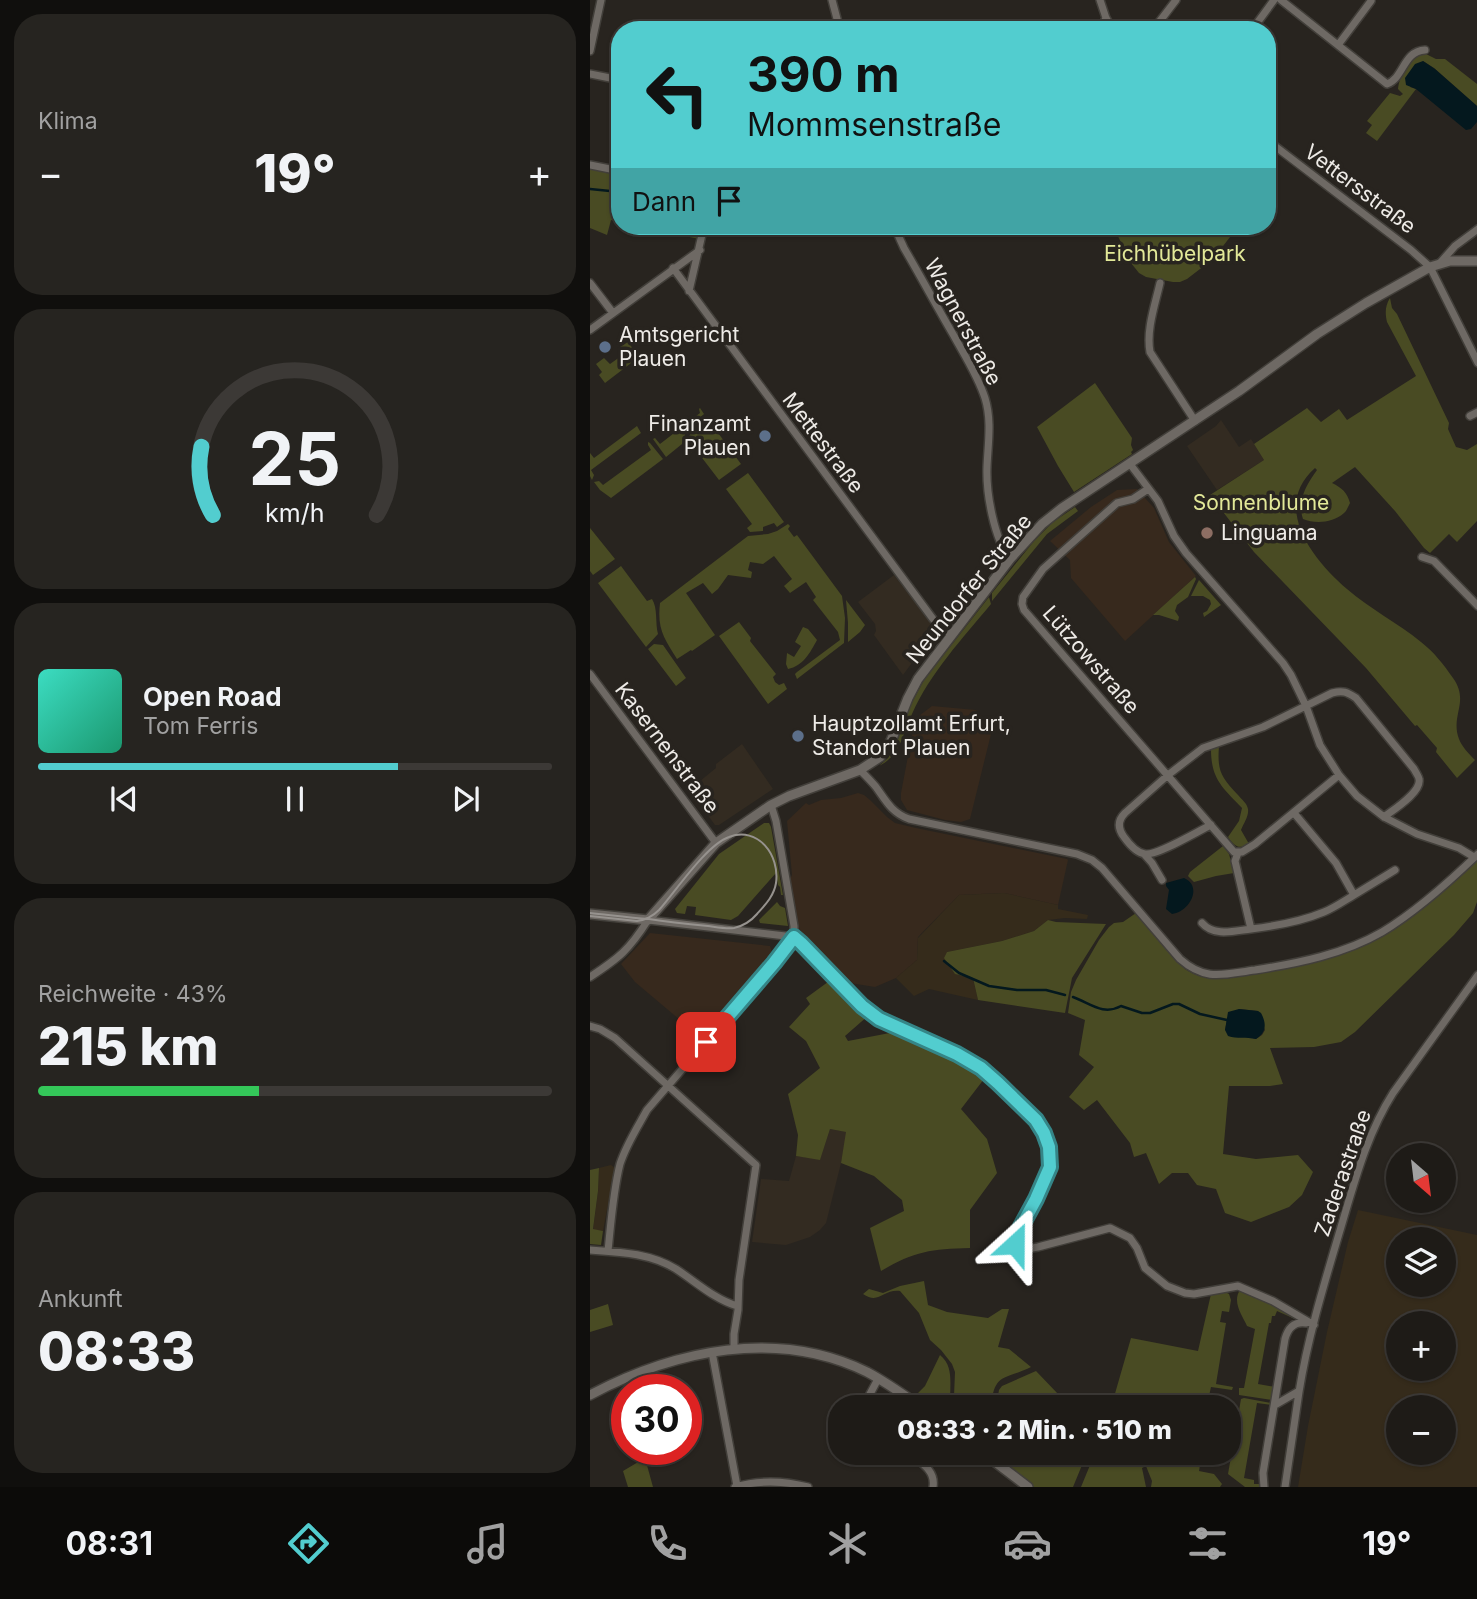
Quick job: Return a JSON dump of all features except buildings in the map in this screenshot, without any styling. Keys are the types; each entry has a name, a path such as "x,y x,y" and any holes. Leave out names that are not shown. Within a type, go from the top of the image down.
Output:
{"street":[{"path":"590,51 601,0"},
{"path":"832,0 838,21"},
{"path":"1100,0 1108,21"},
{"path":"1160,21 1176,0"},
{"path":"1259,21 1274,0"},
{"path":"1281,0 1387,84 1394,81 1415,51 1425,50"},
{"path":"1338,46 1371,1"},
{"path":"590,74 611,78"},
{"name":"Vettersstraße","path":"1276,147 1430,267"},
{"path":"590,165 611,170"},
{"path":"1440,263 1455,246 1477,229"},
{"path":"689,291 702,235"},
{"name":"Wagnerstraße","path":"898,235 975,374 985,398 990,429 987,470 990,502 997,533 1010,559"},
{"path":"590,330 700,250"},
{"name":"Neundorfer Straße","path":"590,977 628,949 648,920 716,843 771,805 860,770 875,761 886,749 918,679 1010,559 1042,524 1062,508 1195,421 1317,334 1430,267 1450,261 1477,261"},
{"path":"1430,267 1477,363"},
{"name":"Mettestraße","path":"673,268 933,619 951,634"},
{"path":"590,283 613,313"},
{"path":"1160,283 1148,342 1150,352 1195,421"},
{"path":"860,770 890,808 909,819 1077,854 1092,860 1104,870 1180,959 1191,969 1206,974 1223,975 1296,964 1359,943 1411,912 1475,855 1417,834 1384,817 1357,796 1339,775 1320,745 1306,706 1283,663 1186,553 1174,536 1158,501 1130,464"},
{"name":"Lützowstraße","path":"1148,489 1133,499 1117,503 1043,569 1023,597 1022,604 1024,610 1236,852"},
{"path":"1422,557 1434,561 1477,606"},
{"name":"Kasernenstraße","path":"590,674 716,843"},
{"path":"1211,825 1158,851 1144,854 1139,853 1120,832 1119,819 1203,748 1263,726 1341,690 1356,698 1419,778 1415,792 1384,817"},
{"path":"1251,929 1235,862 1236,852 1255,844 1339,775"},
{"path":"608,1251 613,1198 621,1163 647,1110 794,937 776,821 771,805"},
{"path":"1294,813 1336,863 1354,895"},
{"path":"1144,854 1162,880"},
{"path":"1202,923 1208,930 1229,932 1280,925 1307,918 1326,911 1395,870"},
{"path":"590,914 794,937 862,1006 879,1019 957,1054 981,1068 1036,1120 1049,1147 1050,1167 1016,1236 1017,1248 1021,1250 1038,1247 1110,1228 1130,1238 1145,1268 1167,1286 1194,1294 1238,1286 1273,1301 1314,1325"},
{"name":"Zaderastraße","path":"1285,1487 1299,1391 1314,1325 1367,1145 1393,1093 1477,975"},
{"path":"590,1026 615,1038 756,1165 739,1280 734,1349"},
{"path":"590,1250 644,1256 662,1262 721,1300 737,1306"},
{"path":"1264,1487 1263,1474 1287,1331 1301,1322 1314,1325"},
{"path":"590,1395 642,1371 696,1355 770,1347 793,1349 833,1359 867,1372 903,1395"},
{"path":"712,1352 736,1487 770,1482 794,1483 808,1487"},
{"path":"869,1395 878,1378"},
{"path":"1275,1406 1299,1391"},
{"path":"923,1465 934,1477 933,1487"},
{"path":"999,1465 1028,1487"}],"shaded area":[{"path":"1221,420 1239,447 1251,439 1264,460 1217,490 1187,446"},
{"path":"1137,489 1154,508 1169,542 1196,576 1125,641 1071,578 1070,560 1050,541 1091,507 1117,490"},
{"path":"894,575 929,620 934,633 903,675 874,635 875,624 858,602"},
{"path":"932,706 976,710 992,730 970,819 961,822 907,810 901,800 915,719"},
{"path":"742,744 773,789 719,825 715,825 689,790"},
{"path":"858,793 864,795 895,823 1067,859 1058,905 1004,893 959,895 918,937 917,960 896,978 875,987 850,983 806,940 798,926 790,879 792,875 787,821 806,803 809,805"},
{"path":"1004,893 1058,905 1058,909 1088,915 1087,919 1048,920 1034,931 1002,941 947,952 973,978 978,1000 929,989 914,996 896,978 917,960 918,938 959,895"},
{"path":"650,933 770,946 772,953 699,1036 635,982 621,964"},
{"path":"830,1129 847,1132 826,1223 810,1237 786,1245 752,1242 761,1179 789,1181 796,1156 820,1159"},
{"path":"611,1165 615,1168 603,1231 593,1230 599,1168"},
{"path":"1358,1210 1439,1227 1386,1227 1386,1297 1456,1297 1456,1231 1477,1235 1477,1487 1298,1487 1327,1332"}],"green space":[{"path":"1424,53 1436,59 1445,59 1477,84 1477,106 1423,61 1410,87 1416,89 1377,141 1366,133 1372,125 1367,121 1390,93 1400,96 1403,94 1398,89 1403,72 1414,58"},
{"path":"590,167 611,172 611,220 607,235 590,228"},
{"path":"680,235 700,235 699,239"},
{"name":"Eichhübelpark","path":"1117,235 1232,235 1213,259 1180,282 1146,277 1131,263"},
{"name":"Sonnenblume","path":"1390,298 1392,308 1449,423 1448,429 1456,447 1467,450 1477,444 1477,521 1457,542 1449,534 1430,553 1355,467 1332,483 1344,491 1349,499 1350,503 1345,512 1324,522 1303,519 1302,500 1306,487 1317,470 1315,468 1302,483 1297,499 1297,516 1310,548 1334,577 1426,646 1453,678 1460,694 1457,723 1459,739 1475,760 1457,778 1436,752 1437,748 1417,725 1415,726 1366,668 1254,552 1210,495 1264,460 1254,444 1307,408 1321,422 1339,409 1347,420 1416,376 1387,322 1386,310"},
{"path":"628,342 639,357 605,383 596,364 604,358 610,364 624,354 620,347"},
{"path":"1095,383 1132,438 1133,450 1132,454 1074,492 1037,427"},
{"path":"700,408 704,414 686,432 682,444 666,457 653,439 660,444 700,413"},
{"path":"707,418 741,464 719,480 696,450 690,453 688,447 691,432"},
{"path":"637,426 641,433 591,470 594,475 592,480 590,476 590,453 594,458"},
{"path":"648,442 663,459 611,498 600,490 594,482 599,481 603,485 651,450"},
{"path":"748,473 784,522 777,527 774,523 763,527 763,531 750,532 747,528 752,524 726,489"},
{"path":"1075,507 1078,511 1047,534 992,601 992,593 1034,541 1053,522"},
{"path":"788,524 794,537 797,535 842,596 844,643 797,679 797,672 840,640 838,632 813,600 816,597 806,582 790,593 784,586 792,579 774,556 763,564 750,562 748,570 752,572 751,578 728,575 712,594 703,583 686,593 715,635 677,659 662,633 660,603 748,536 768,534"},
{"path":"590,528 615,559 593,575 590,571"},
{"path":"621,566 647,601 652,599 654,603 658,634 646,647 598,583"},
{"path":"1195,577 1188,597 1177,605 1175,611 1179,617 1178,621 1153,615"},
{"path":"1199,580 1221,605 1204,617 1203,613 1211,604 1210,600 1203,596 1191,596"},
{"path":"989,597 991,604 928,684 896,750 879,766 896,745 908,710 924,680"},
{"path":"846,600 865,625 848,642 848,623"},
{"path":"739,622 776,674 773,677 775,682 779,685 784,683 787,689 768,704 719,636"},
{"path":"803,627 817,640 802,662 788,669 787,653 794,657 801,646 795,642"},
{"path":"654,644 663,645 686,678 676,686 648,649"},
{"path":"1219,746 1221,773 1248,809 1241,830 1249,844 1242,847 1235,845 1228,837 1239,821 1242,808 1223,788 1213,768 1211,749"},
{"path":"764,823 769,823 771,827 783,895 776,873 738,916 731,920 695,915 696,907 687,906 685,914 677,913 675,909 719,854"},
{"path":"1223,846 1229,854 1234,873 1194,882 1188,876 1190,872"},
{"path":"1477,861 1477,902 1473,913 1355,1032 1341,1042 1314,1047 1270,1048 1283,1084 1229,1086 1223,1154 1256,1159 1298,1155 1313,1172 1302,1195 1289,1207 1251,1222 1225,1213 1216,1189 1197,1185 1188,1173 1172,1173 1159,1184 1146,1153 1134,1157 1130,1143 1097,1100 1084,1110 1069,1097 1094,1067 1079,1055 1085,1020 1068,1013 1071,992 1099,940 1114,923 1123,922 1136,913 1185,969 1202,977 1238,977 1318,960 1376,938 1421,910","holes":["1239,1009 1258,1011 1265,1030 1256,1039 1225,1030 1227,1020"]},
{"path":"777,902 785,908 788,926 760,923 759,920"},
{"path":"1048,920 1106,924 1072,978 1065,1013 978,1000 973,978 955,974 944,958 947,952 1002,941 1034,931"},
{"path":"832,979 869,1015 845,1036 848,1041 895,1032 941,1050 984,1079 961,1109 987,1139 997,1173 970,1210 970,1248 924,1252 881,1271 870,1228 904,1211 902,1200 874,1176 841,1163 846,1132 830,1129 820,1160 796,1156 798,1135 788,1094 820,1068 806,1041 789,1027 810,1004 806,998"},
{"path":"599,1168 593,1229 603,1231 601,1245 590,1244 590,1170"},
{"path":"924,1281 928,1305 947,1312 988,1318 1002,1309 1009,1309 998,1347 1009,1349 1031,1367 1002,1379 993,1395 954,1395 955,1372 952,1364 930,1340 919,1313 900,1291 873,1298 863,1294 869,1289 883,1293"},
{"path":"1221,1290 1229,1294 1231,1300 1229,1312 1222,1311 1220,1322 1226,1323 1216,1384 1233,1387 1232,1390 1211,1387 1209,1395 1115,1395 1131,1338 1198,1351 1211,1294"},
{"path":"1240,1290 1264,1298 1295,1317 1277,1311 1269,1323 1258,1384 1275,1387 1272,1400 1239,1395 1239,1388 1244,1388 1255,1329 1247,1326 1239,1308"},
{"path":"608,1304 613,1325 590,1332 590,1310"},
{"path":"940,1355 950,1372 951,1395 916,1395 925,1386"},
{"path":"1036,1371 1059,1395 998,1395 1002,1386"},
{"path":"1241,1399 1272,1405 1257,1403 1244,1478 1254,1480 1254,1484 1262,1487 1245,1487 1228,1474 1230,1465 1241,1465"},
{"path":"633,1465 647,1465 653,1487 628,1487 623,1471"},
{"path":"1004,1465 1082,1465 1073,1487 1033,1487"},
{"path":"1090,1465 1200,1465 1199,1471 1214,1474 1222,1484 1220,1487 1151,1487 1152,1481 1146,1466 1142,1468 1146,1487 1081,1487"}],"water":[{"path":"1423,61 1477,106 1477,122 1471,129 1466,130 1416,89 1406,85 1405,78 1415,64"},
{"path":"1184,878 1193,887 1192,898 1184,909 1172,914 1166,909 1169,890 1166,883"},
{"path":"1239,1009 1261,1013 1264,1028 1256,1039 1228,1036 1225,1030 1228,1012"}],"waterway":[{"path":"590,189 611,191"},
{"path":"944,961 959,973 989,986 1046,990 1065,995"},
{"path":"1073,997 1102,1009 1121,1006 1142,1013 1179,1004 1200,1014 1227,1020"}],"tram line":[{"path":"590,913 642,919 649,919 721,928 737,927 752,919 771,896 776,883 774,862 771,853 758,839 740,835 729,837 701,859 659,910 649,918 646,919 637,921 590,916"}],"place":[{"name":"Amtsgericht Plauen","path":"605,347"},
{"name":"Finanzamt Plauen","path":"765,436"},
{"name":"Linguama","path":"1207,533"},
{"name":"Hauptzollamt Erfurt, Standort Plauen","path":"798,736"}],"route":[{"path":"706,1042 794,937 862,1006 879,1019 957,1054 981,1068 1036,1120 1049,1147 1050,1167 1016,1236 1015,1244"}]}
